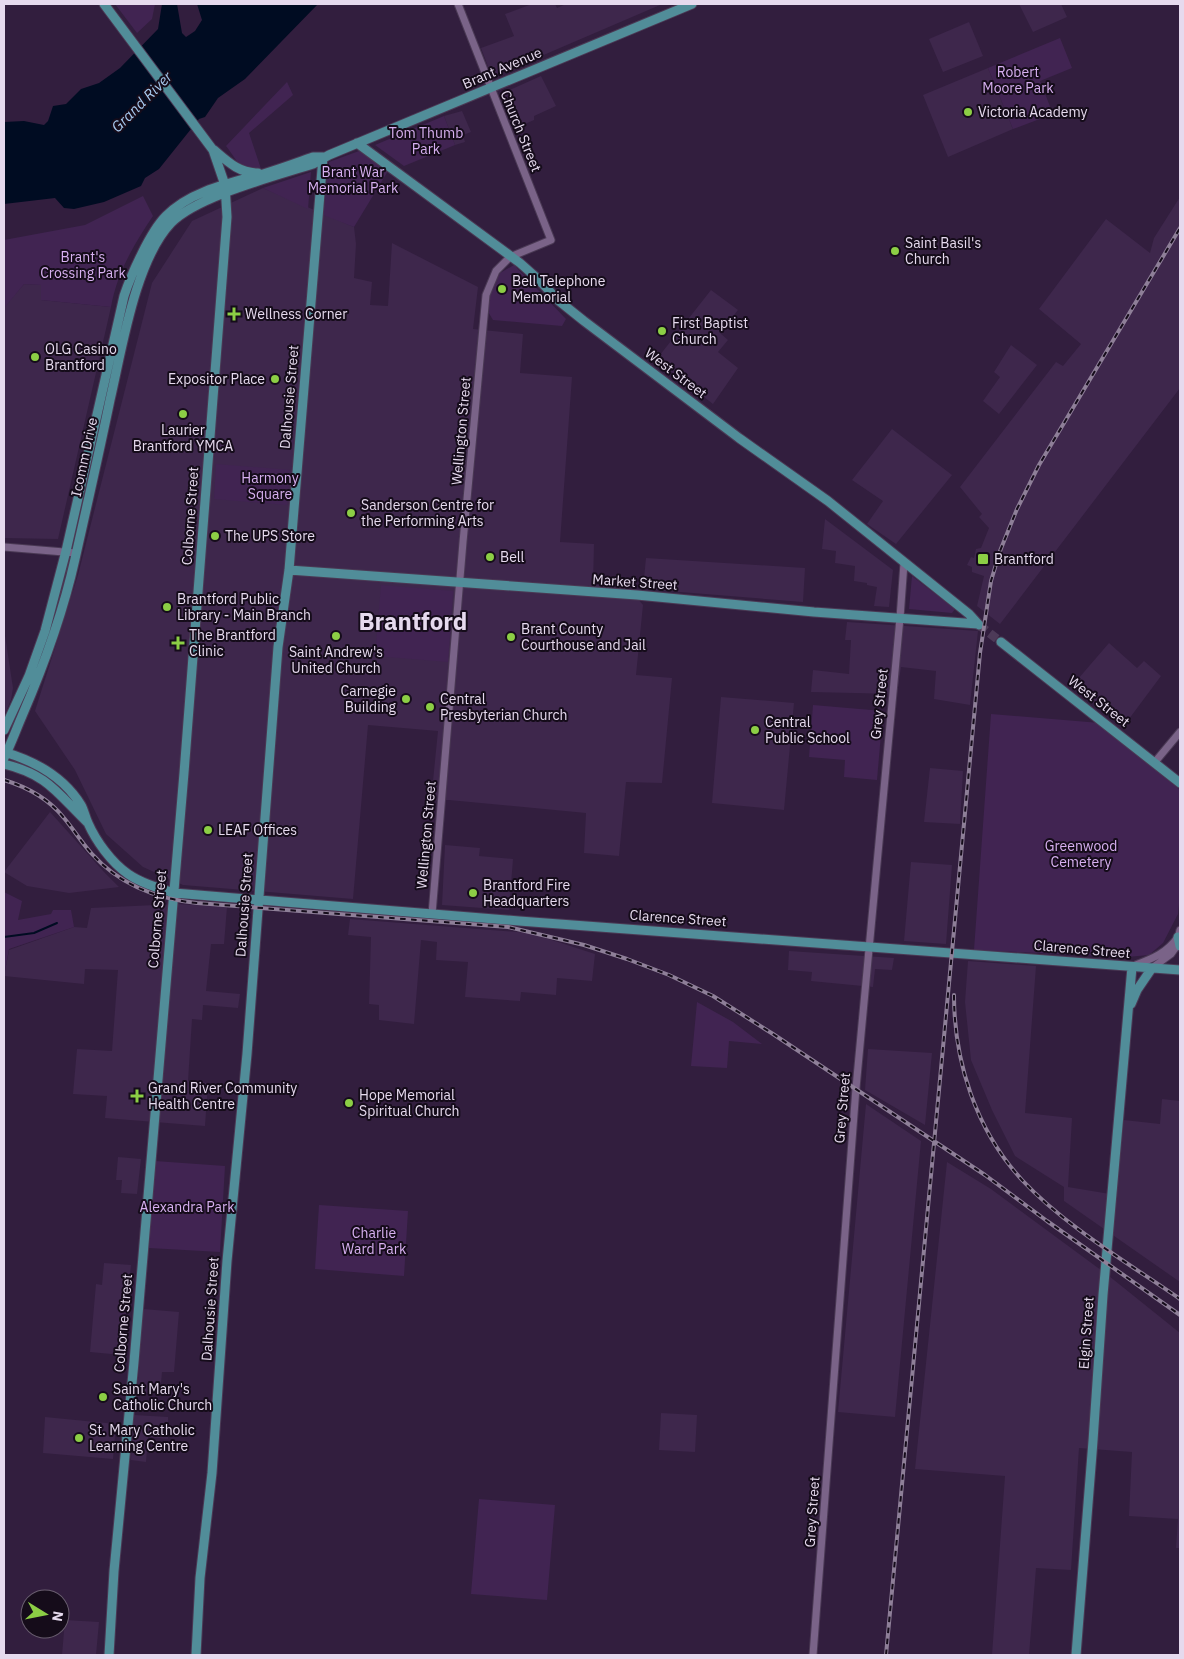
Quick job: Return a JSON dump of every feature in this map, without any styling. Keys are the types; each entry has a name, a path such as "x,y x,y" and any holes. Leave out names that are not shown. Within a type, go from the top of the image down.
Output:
{"main road":[{"name":"Brant Avenue","path":"226,189 313,164 323,157 692,4"},
{"path":"106,6 214,150 232,165 243,171 266,173"},
{"name":"West Street","path":"357,143 510,257 538,279 559,301 588,324 739,438 828,501 979,624"},
{"name":"Colborne Street","path":"108,1655 174,893 225,243 226,189 214,150"},
{"name":"Brant Avenue","path":"226,189 313,157 323,157"},
{"name":"Dalhousie Street","path":"196,1655 200,1578 212,1473 227,1262 247,1054 278,647 289,570 323,157"},
{"name":"Icomm Drive","path":"4,730 29,676 46,631 122,305 130,278 165,216 178,205 196,195 226,189"},
{"name":"Icomm Drive","path":"5,755 48,653 76,553 120,356 140,277 158,241 171,223 184,212 226,189"},
{"name":"Market Street","path":"289,570 637,595 814,612 979,624"},
{"name":"West Street","path":"1001,642 1180,783"},
{"path":"5,755 39,765 56,778 73,794 82,806 88,824"},
{"path":"4,764 27,771 44,780 60,793 88,824"},
{"name":"Clarence Street","path":"88,824 108,854 127,874 145,883 174,893 1180,970"},
{"name":"Elgin Street","path":"1076,1655 1093,1441 1102,1295 1132,967"},
{"name":"Elgin Street","path":"1127,1014 1137,990 1152,968"}],"street":[{"name":"Church Street","path":"458,4 552,240 510,257"},
{"name":"Wellington Street","path":"432,914 486,295 496,271 510,257"},
{"path":"4,547 76,553"},
{"name":"Grey Street","path":"814,1655 854,1116 904,563"},
{"path":"1155,762 1180,732"},
{"path":"1132,967 1159,956 1179,938"},
{"path":"1152,968 1171,954 1179,938"}],"shaded area":[{"path":"532,4 555,4 557,8 566,4 660,5 492,77 481,48 514,36 505,14"},
{"path":"1019,4 1061,4 1067,17 1033,32"},
{"path":"969,22 983,56 943,72 929,39"},
{"name":"Victoria Academy","path":"988,68 1013,129 948,157 923,95"},
{"path":"541,76 556,106 534,116 534,120 516,128 501,94"},
{"path":"462,111 471,132 463,135 465,142 455,145 444,116"},
{"path":"263,188 354,227 356,244 354,278 372,282 370,305 388,306 392,243 478,287 473,329 523,334 520,373 572,377 560,542 594,544 593,585 627,586 643,605 636,675 672,678 662,783 626,782 619,856 584,853 586,813 449,800 431,801 438,731 368,725 353,899 183,885 143,867 106,834 75,770 35,711 78,575 152,283 192,221"},
{"path":"1180,197 1180,388 1000,624 977,606 984,576 972,572 972,567 967,565 971,557 974,558 976,549 981,548 989,528 979,517 982,514 960,487 1056,362 1063,366 1081,344 1039,309 1106,219 1150,253 1154,238"},
{"path":"4,282 5,306 24,284 42,285 41,300 111,307 58,539 4,538"},
{"path":"711,290 738,310 720,333 728,340 718,352 738,368 713,404 656,360"},
{"path":"1011,345 1037,365 999,414 983,401 1000,377 994,372"},
{"path":"892,429 952,475 896,544 867,524 883,501 852,480"},
{"path":"825,519 893,570 889,607 874,606 877,587 854,581 855,566 835,563 836,551 822,549"},
{"path":"646,558 805,568 803,602 643,589"},
{"path":"847,622 978,631 970,705 934,699 936,671 901,667 897,694 811,692 813,670 849,674 851,640 845,640"},
{"path":"4,629 13,688 11,700 4,716"},
{"path":"1109,643 1137,668 1144,661 1161,676 1123,727 1072,686"},
{"name":"Central Public School","path":"721,697 794,703 784,810 712,803"},
{"path":"930,768 963,771 960,824 924,822"},
{"path":"50,812 119,887 69,893 27,886 4,872"},
{"path":"445,845 480,848 479,856 513,859 509,910 442,905"},
{"path":"911,862 952,865 946,944 904,941"},
{"path":"177,904 227,907 224,944 211,944 206,991 240,994 238,1008 203,1005 202,1020 192,1019 188,1081 208,1083 205,1126 105,1118 107,1096 73,1094 77,1049 112,1051 118,970 85,969 84,984 4,976 9,950 74,927 87,928 91,908"},
{"path":"350,919 530,933 595,954 592,981 557,978 556,995 521,992 520,1001 465,997 468,962 436,960 437,942 421,940 414,1024 379,1020 379,1005 369,1004 371,937 348,935"},
{"path":"789,951 894,958 892,970 875,969 873,987 811,981 812,972 788,970"},
{"path":"968,961 1036,966 1025,1113 1072,1118 1068,1187 1116,1195 1124,1120 1160,1124 1162,1099 1180,1101 1180,1282 1064,1201 1064,1187 1015,1156 992,1110 971,1060 965,1002"},
{"path":"868,1049 932,1053 925,1125 865,1090"},
{"path":"866,1104 921,1141 895,1417 838,1412"},
{"path":"118,1157 141,1159 137,1194 121,1193 122,1180 116,1180"},
{"path":"947,1162 991,1189 1109,1276 1180,1333 1180,1548 1176,1548 1178,1519 1129,1516 1132,1452 1079,1448 1071,1570 1036,1568 1029,1655 992,1655 1005,1476 915,1469"},
{"path":"104,1263 131,1265 122,1355 90,1352 96,1284 102,1285"},
{"path":"143,1309 179,1312 174,1372 162,1372 160,1394 137,1393"},
{"path":"661,1413 697,1415 695,1452 659,1450"},
{"path":"134,1415 168,1417 168,1439 148,1437 146,1462 131,1460"},
{"name":"St. Mary Catholic Learning Centre","path":"45,1417 116,1424 113,1459 43,1453"},
{"path":"70,1620 99,1622 96,1655 62,1655 63,1639 70,1639"}],"green space":[{"path":"115,4 155,4 152,19 137,33"},
{"name":"Robert Moore Park","path":"1060,38 1072,68 1040,81 1053,114 1013,129 988,68"},
{"path":"287,82 293,95 249,133 261,169 249,170 244,168 226,146"},
{"name":"Tom Thumb Park","path":"444,116 455,145 404,166 375,145"},
{"name":"Brant War Memorial Park","path":"359,151 388,171 354,227 323,215 329,162"},
{"path":"311,172 308,209 263,188"},
{"name":"Brant's Crossing Park","path":"143,196 153,216 127,259 117,282 111,307 41,300 41,285 24,284 5,307 4,240 85,225"},
{"path":"514,265 566,319 562,326 493,320 487,310 489,295 500,273"},
{"name":"Harmony Square","path":"216,464 290,470 287,505 214,499"},
{"path":"912,576 955,609 952,613 909,609"},
{"path":"381,585 453,591 448,662 375,656"},
{"path":"813,705 883,711 877,780 844,777 845,760 809,757"},
{"name":"Greenwood Cemetery","path":"991,714 1100,723 1180,790 1180,895 1178,914 1163,943 1149,955 1127,957 974,950"},
{"path":"4,892 22,901 18,920 51,914 53,910 71,910 74,927 9,949 4,976"},
{"path":"697,1002 733,1022 762,1044 729,1041 727,1068 691,1066"},
{"name":"Alexandra Park","path":"155,1161 225,1166 220,1252 149,1248"},
{"name":"Charlie Ward Park","path":"319,1205 408,1211 404,1276 315,1269"},
{"path":"479,1499 555,1505 547,1600 471,1594"}],"water":[{"name":"Grand River","path":"162,4 177,4 182,33 186,37 195,31 202,20 197,4 318,4 245,79 218,98 205,117 199,119 159,169 145,178 141,186 104,202 74,209 64,208 55,198 4,204 4,122 24,121 44,125 48,121 53,106 66,104 81,89 99,83 120,68 158,29"}],"waterway":[{"path":"4,937 34,933 57,923"}],"tunnel":[{"path":"979,625 1001,642"}],"railway":[{"path":"886,1655 980,653 991,581 1000,551 1017,509 1039,465 1180,228"},
{"path":"4,780 29,790 52,805 88,850 103,865 127,882 154,894 197,903 508,927 584,945 669,975 713,996 985,1175 1180,1315"},
{"path":"954,995 955,1020 963,1070 980,1117 1006,1160 1022,1180 1058,1213 1180,1299"}],"place":[{"name":"Victoria Academy","path":"968,112"},
{"name":"Saint Basil's Church","path":"895,251"},
{"name":"Bell Telephone Memorial","path":"502,289"},
{"name":"Wellness Corner","path":"234,314"},
{"name":"First Baptist Church","path":"662,331"},
{"name":"OLG Casino Brantford","path":"35,357"},
{"name":"Expositor Place","path":"275,379"},
{"name":"Laurier Brantford YMCA","path":"183,414"},
{"name":"Sanderson Centre for the Performing Arts","path":"351,513"},
{"name":"The UPS Store","path":"215,536"},
{"name":"Bell","path":"490,557"},
{"name":"Brantford","path":"983,559"},
{"name":"Brantford Public Library - Main Branch","path":"167,607"},
{"name":"Saint Andrew's United Church","path":"336,636"},
{"name":"Brant County Courthouse and Jail","path":"511,637"},
{"name":"The Brantford Clinic","path":"178,643"},
{"name":"Carnegie Building","path":"406,699"},
{"name":"Central Presbyterian Church","path":"430,707"},
{"name":"Central Public School","path":"755,730"},
{"name":"LEAF Offices","path":"208,830"},
{"name":"Brantford Fire Headquarters","path":"473,893"},
{"name":"Grand River Community Health Centre","path":"137,1096"},
{"name":"Hope Memorial Spiritual Church","path":"349,1103"},
{"name":"Saint Mary's Catholic Church","path":"103,1397"},
{"name":"St. Mary Catholic Learning Centre","path":"79,1438"}],"district":[{"name":"Brantford","path":"413,622"}]}
